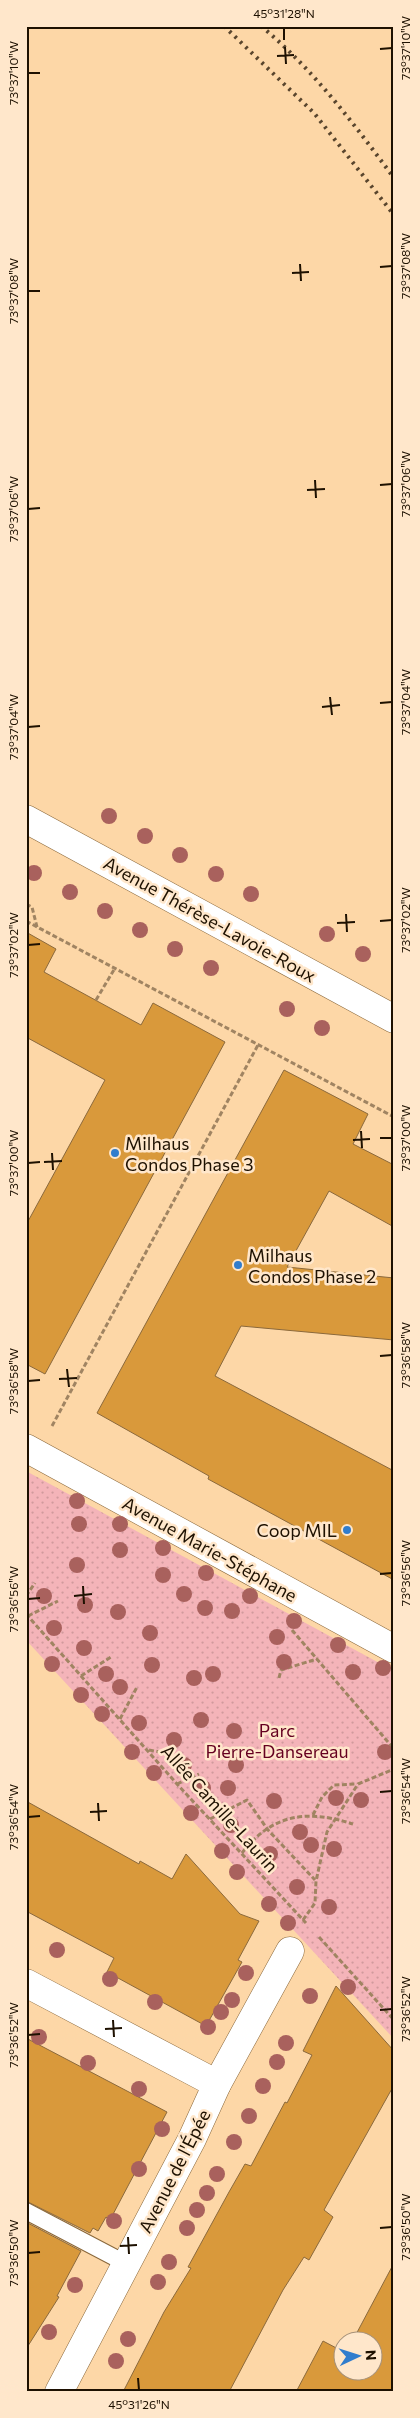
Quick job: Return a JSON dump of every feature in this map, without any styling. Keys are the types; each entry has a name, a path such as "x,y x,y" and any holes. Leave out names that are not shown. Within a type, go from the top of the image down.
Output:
{"street":[{"name":"Avenue Thérèse-Lavoie-Roux","path":"26,819 394,1019"},
{"name":"Avenue Marie-Stéphane","path":"26,1448 394,1649"},
{"name":"Avenue de l'Épée","path":"59,2392 192,2139 217,2084 290,1951"},
{"path":"26,1983 217,2084"}],"lane":[{"path":"26,2211 127,2264"}],"path":[{"path":"26,904 32,907 37,926"},
{"path":"26,921 394,1118"},
{"path":"96,1000 115,968"},
{"path":"52,1426 258,1045"},
{"path":"26,1596 35,1582"},
{"path":"27,1615 58,1601"},
{"name":"Allée Camille-Laurin","path":"27,1615 177,1784 309,1926"},
{"path":"290,1628 394,1749"},
{"path":"81,1676 111,1657"},
{"path":"279,1678 281,1670 317,1659"},
{"path":"120,1719 136,1687"},
{"path":"148,1750 171,1754"},
{"path":"304,1920 315,1903 316,1881 327,1832 352,1790 358,1784 394,1768"},
{"path":"177,1784 199,1774"},
{"path":"313,1815 322,1797 334,1785 358,1784"},
{"path":"210,1819 246,1800 268,1830 316,1881"},
{"path":"242,1853 254,1838 282,1820 300,1815 336,1818 352,1824"},
{"path":"314,1932 394,2020"}],"green space":[{"name":"Parc Pierre-Dansereau","path":"26,1471 394,1671 394,2039 26,1640"}],"building":[{"name":"Milhaus Condos Phase 3","path":"26,932 56,949 44,972 141,1025 153,1003 225,1042 45,1374 26,1364 26,1225 105,1080 26,1037"},
{"name":"Milhaus Condos Phase 2","path":"284,1070 368,1114 353,1144 394,1165 394,1227 329,1191 287,1267 394,1278 394,1340 241,1326 215,1376 394,1471 394,1580 208,1479 209,1476 97,1413"},
{"path":"26,1801 139,1864 140,1861 172,1879 186,1854 240,1914 259,1921 238,1960 242,1962 206,2026 107,1972 114,1958 26,1911"},
{"path":"336,1986 394,2051 394,2085 324,2210 333,2217 309,2260 304,2257 283,2290 229,2392 123,2392 164,2312 191,2268 188,2267 229,2192 245,2164 251,2166 285,2102 287,2103 312,2055 303,2051"},
{"path":"26,2038 167,2112 110,2220 106,2217 98,2231 93,2228 90,2233 26,2201"},
{"path":"26,2222 81,2251 57,2296 59,2297 26,2349"},
{"path":"394,2263 394,2392 296,2392 323,2341 332,2346 332,2380 382,2380 382,2330 358,2330"}],"railway":[{"path":"224,26 314,113 394,215"},
{"path":"261,26 298,60 332,98 394,178"}],"place":[{"name":"Milhaus Condos Phase 3","path":"115,1153"},
{"name":"Milhaus Condos Phase 2","path":"238,1265"},
{"name":"Coop MIL","path":"347,1530"}]}
